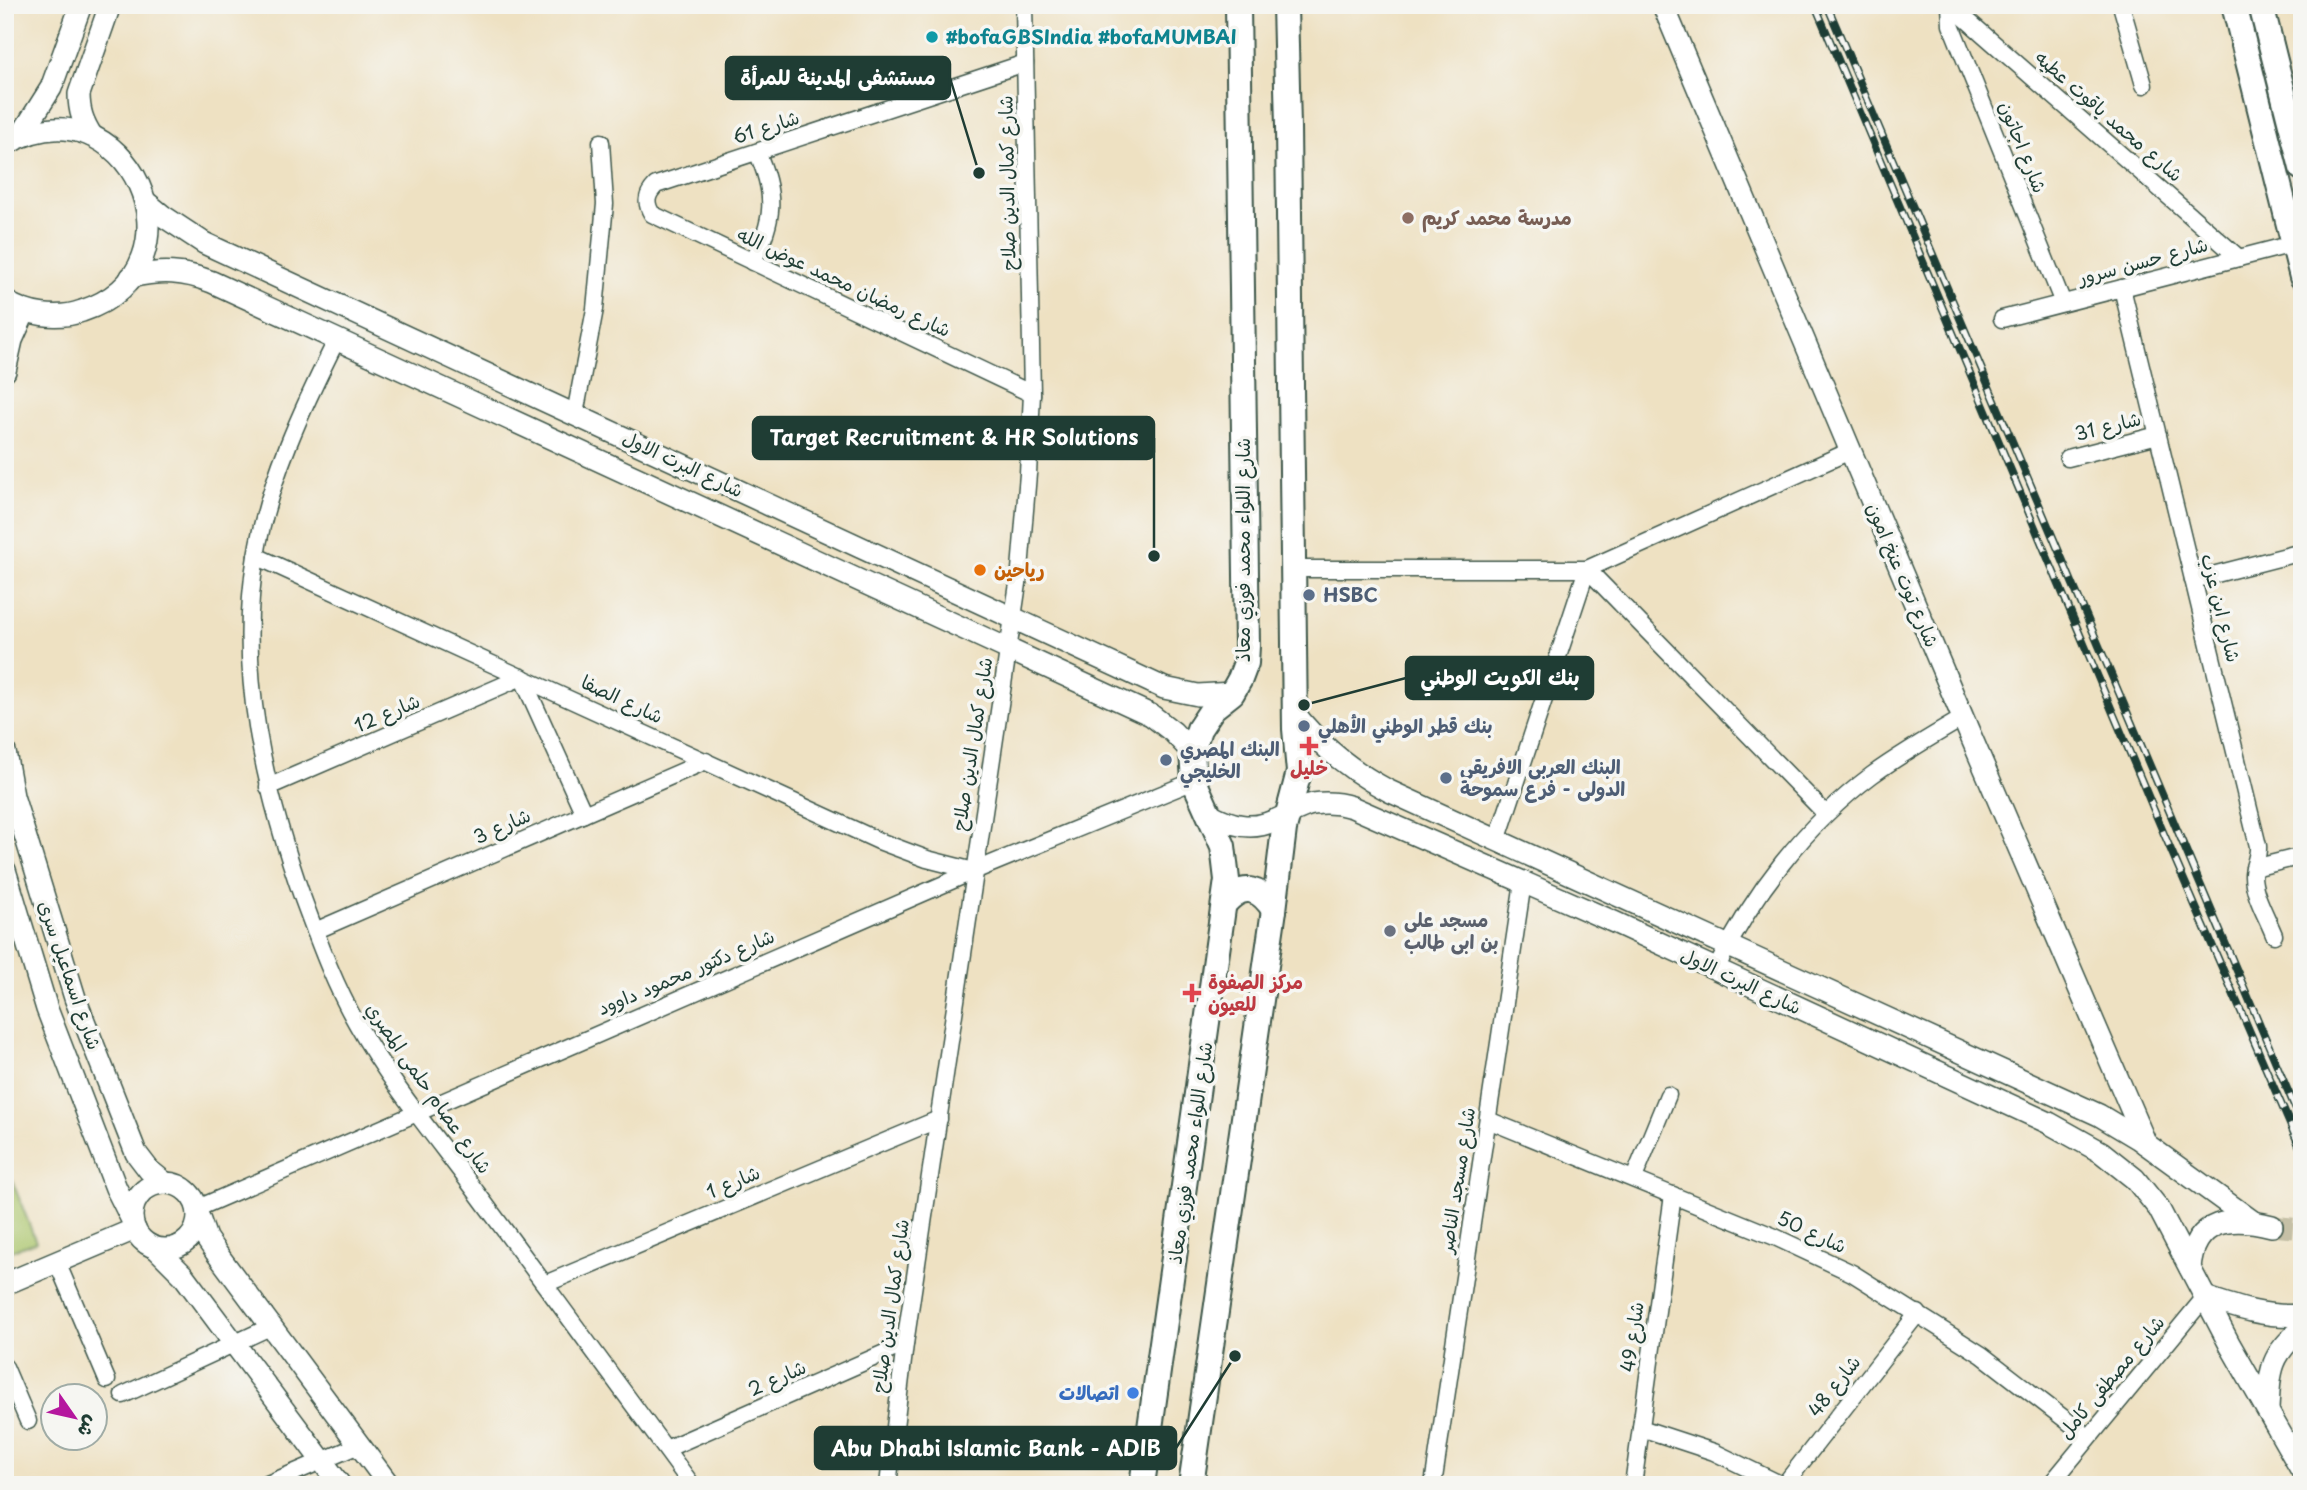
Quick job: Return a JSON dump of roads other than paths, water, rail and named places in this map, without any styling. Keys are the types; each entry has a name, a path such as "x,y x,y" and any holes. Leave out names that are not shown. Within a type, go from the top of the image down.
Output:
{"main road":[{"path":"12,141 42,105 51,89 81,5"},
{"path":"92,136 82,117 79,94 110,5"},
{"name":"شارع اللواء محمد فوزي معاذ","path":"1142,1485 1225,903 1226,863 1223,846 1194,780 1192,752 1199,729 1213,708 1231,693 1246,663 1238,5"},
{"path":"1191,1485 1287,813 1299,772 1295,714 1289,127 1285,5"},
{"name":"شارع توت عنخ امون","path":"1663,5 1963,718 2146,1144"},
{"path":"2234,5 2302,277"},
{"path":"2261,5 2302,168"},
{"path":"5,301 25,311 48,316 72,314 95,307 115,294 131,277 141,260 149,221 146,202 135,174 117,152 92,136 56,129 37,131 12,141"},
{"name":"شارع البرت الاول","path":"146,202 204,243 1164,688 1198,695 1231,693"},
{"name":"شارع البرت الاول","path":"131,277 172,271 193,275 337,339 1151,715 1173,732 1192,752"},
{"path":"5,370 12,340 25,311"},
{"path":"485,407 498,379"},
{"path":"971,632 971,615 982,604"},
{"path":"1018,654 1035,654 1042,639 1040,630"},
{"name":"شارع البرت الاول","path":"1295,714 1327,750 1366,778 1497,841 2059,1095 2099,1115 2146,1144 2262,1224 2226,1221 2214,1226 2196,1244 2190,1268"},
{"name":"شارع اسماعيل سرى","path":"5,752 9,797 75,998 136,1153 149,1170 165,1183"},
{"name":"شارع البرت الاول","path":"1210,814 1224,822 1257,826 1312,804 1352,807 1614,922 2049,1124 2101,1152 2136,1179 2159,1209 2204,1295"},
{"name":"شارع اسماعيل سرى","path":"5,870 47,1009 116,1188 133,1224"},
{"path":"1225,903 1234,894 1245,890 1257,892 1267,899 1274,910"},
{"path":"1614,922 1623,898"},
{"path":"47,1009 75,998"},
{"path":"82,1102 111,1089"},
{"path":"198,1213 192,1236 185,1243 166,1250 147,1244 133,1224 132,1210 142,1192 150,1186 165,1183 187,1191 198,1213 210,1244 389,1485"},
{"path":"5,1284 57,1262 133,1224"},
{"path":"156,1248 176,1266 341,1485"},
{"path":"2204,1295 2254,1312 2282,1317 2302,1315"},
{"path":"2204,1295 2302,1471"},
{"path":"2268,1409 2273,1365 2284,1343 2302,1329"}],"street":[{"name":"شارع كمال الدين صلاح","path":"888,1485 905,1345 974,871 1018,654 1013,618 1028,474 1031,394 1024,5"},
{"name":"شارع محمد ياقوت عطيه","path":"1950,5 2239,258"},
{"name":"شارع اجاتون","path":"1950,5 1951,25 2063,303"},
{"path":"2121,5 2144,85"},
{"name":"شارع 61","path":"647,199 656,185 1025,63"},
{"path":"575,414 595,309 605,204 601,142"},
{"path":"752,261 763,241 770,219 771,196 767,173 758,152"},
{"name":"شارع رمضان محمد عوض الله","path":"647,199 652,214 1031,394"},
{"name":"شارع حسن سرور","path":"2002,319 2293,244"},
{"name":"شارع ابن عزب","path":"2122,288 2258,846 2254,884 2274,935"},
{"name":"شارع عصام حلمى المصري","path":"337,339 290,443 270,500 256,556 251,614 251,671 268,787 285,844 334,980 358,1027 417,1112 692,1485"},
{"name":"شارع 31","path":"2068,458 2158,435"},
{"path":"1293,569 1587,569 1850,451"},
{"path":"2193,580 2302,552"},
{"name":"شارع الصفا","path":"256,556 905,852 974,871"},
{"path":"1587,569 1826,814"},
{"path":"1497,841 1587,569"},
{"path":"522,677 584,814"},
{"name":"شارع 12","path":"268,787 522,677"},
{"path":"1716,969 1728,945 1777,870 1826,814 1873,774 1963,718"},
{"name":"شارع 3","path":"315,931 706,761"},
{"name":"شارع دكتور محمود داوود","path":"198,1213 417,1112 974,871 1194,780"},
{"path":"2254,868 2302,856"},
{"name":"شارع مسجد الناصر","path":"1433,1485 1523,882"},
{"path":"1634,1178 1668,1095"},
{"name":"شارع 1","path":"545,1284 939,1119"},
{"name":"شارع 50","path":"1488,1120 1775,1237 1852,1273 1982,1355 2088,1437"},
{"name":"شارع 49","path":"1633,1485 1674,1195"},
{"path":"57,1262 107,1380"},
{"name":"شارع مصطفى كامل","path":"2050,1485 2204,1295"},
{"name":"شارع 48","path":"1783,1485 1918,1313"},
{"path":"123,1395 270,1327"},
{"name":"شارع 2","path":"666,1449 905,1345"},
{"path":"5,1367 28,1422"},
{"path":"1641,1428 1714,1452 1783,1485"},
{"path":"265,1485 359,1445"}],"tunnel":[{"path":"2272,1226 2302,1229"}],"railway":[{"path":"1815,5 2164,834 2302,1152"},
{"path":"1827,5 2302,1124"}],"place":[{"name":"#bofaGBSIndia #bofaMUMBAI","path":"932,37"},
{"name":"مستشفى المدينة للمرأة","path":"979,173"},
{"name":"مدرسة محمد كريم","path":"1408,218"},
{"name":"Target Recruitment & HR Solutions","path":"1154,556"},
{"name":"رياحين","path":"980,570"},
{"name":"HSBC","path":"1309,595"},
{"name":"بنك الكويت الوطني","path":"1304,705"},
{"name":"بنك قطر الوطني الأهلي","path":"1304,726"},
{"name":"خليل","path":"1309,746"},
{"name":"البنك المصري الخليجي","path":"1166,760"},
{"name":"البنك العربى الافريقى الدولى - فرع سموحة","path":"1446,778"},
{"name":"مسجد على بن ابى طالب","path":"1390,931"},
{"name":"مركز الصفوة للعيون","path":"1192,993"},
{"name":"Abu Dhabi Islamic Bank - ADIB","path":"1235,1356"},
{"name":"اتصالات","path":"1133,1393"}]}
